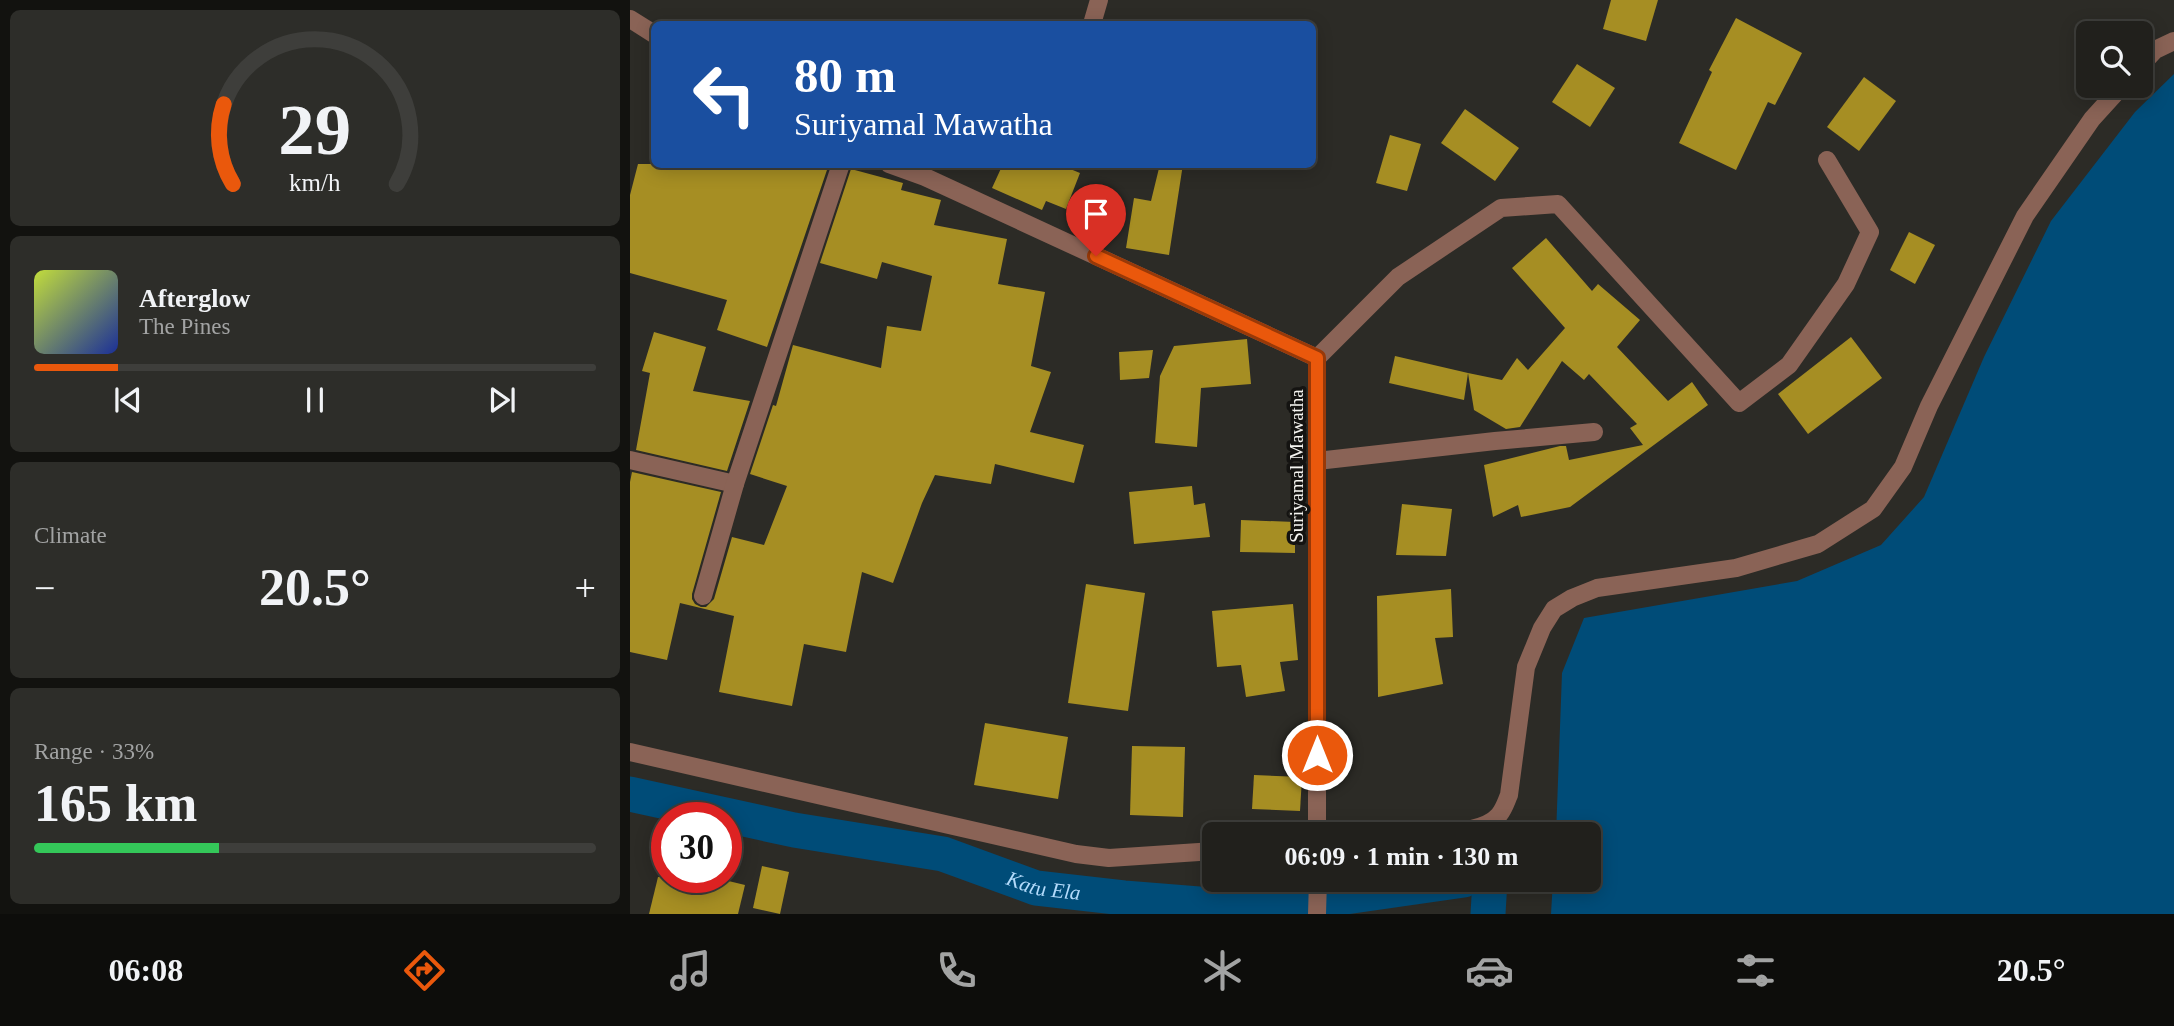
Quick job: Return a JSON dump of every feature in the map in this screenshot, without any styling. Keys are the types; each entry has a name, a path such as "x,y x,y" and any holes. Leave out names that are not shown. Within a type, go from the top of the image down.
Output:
{"street":[{"path":"1093,21 1099,0"},
{"path":"630,19 651,32"},
{"path":"2153,52 2174,41"},
{"path":"1492,822 1501,812 1508,795 1526,667 1542,628 1554,609 1597,588 1736,568 1818,544 1873,509 1903,467 1929,405 2025,216 2092,119 2111,98"},
{"path":"912,168 930,171 1317,358 1398,276 1500,208 1558,204 1740,403 1789,365 1846,284 1870,232 1827,160"},
{"path":"703,596 735,484 840,168"},
{"name":"Suriyamal Mawatha","path":"1317,358 1317,822"},
{"path":"1317,461 1594,432"},
{"path":"630,460 735,484"},
{"path":"630,752 1076,854 1109,858 1202,852"},
{"path":"1317,914 1318,892"}],"water":[{"path":"2174,74 2174,914 1551,914 1552,892 1601,892 1601,822 1556,822 1562,673 1584,618 1797,581 1881,545 1924,497 1984,357 2051,221 2135,112 2149,98 2153,98 2153,94"}],"building":[{"path":"1611,0 1658,0 1646,41 1603,29"},
{"path":"1736,18 1802,53 1775,105 1768,102 1736,170 1679,143 1712,72 1709,70"},
{"path":"1577,64 1615,88 1590,127 1552,102"},
{"path":"1864,77 1896,101 1859,151 1827,127"},
{"path":"1465,109 1519,148 1495,181 1441,143"},
{"path":"1390,135 1421,144 1407,191 1376,183"},
{"path":"638,164 651,164 651,168 828,168 767,347 717,330 727,300 630,273 630,195"},
{"path":"1001,168 1068,168 1080,173 1066,209 1046,201 1042,210 992,188"},
{"path":"1159,168 1182,168 1169,255 1126,248 1134,198 1151,201"},
{"path":"851,169 903,183 901,190 941,200 934,225 1007,239 998,284 1045,292 1031,366 1051,372 1030,432 1084,445 1074,483 995,464 991,484 935,475 893,583 862,572 846,652 804,644 792,706 719,692 734,616 680,603 667,660 630,652 630,482 632,472 721,492 692,594 695,604 706,607 714,599 732,537 764,545 787,486 750,474 773,405 776,406 793,345 881,368 887,326 921,331 932,276 882,262 877,279 820,263"},
{"path":"1909,232 1935,245 1915,284 1890,270"},
{"path":"1546,238 1592,291 1598,284 1640,320 1617,347 1668,401 1692,382 1708,405 1570,507 1521,517 1518,505 1493,517 1484,465 1560,446 1566,446 1569,460 1643,445 1630,428 1637,424 1589,374 1584,380 1562,361 1520,427 1506,429 1474,410 1468,373 1502,380 1517,358 1528,370 1565,328 1512,268"},
{"path":"654,332 706,347 693,391 750,401 727,471 636,450 650,373 642,371"},
{"path":"1851,337 1882,378 1808,434 1778,394"},
{"path":"1247,339 1251,384 1201,388 1197,447 1155,443 1160,376 1174,346"},
{"path":"1153,350 1149,378 1120,380 1119,352"},
{"path":"1395,356 1468,373 1464,400 1389,383"},
{"path":"1192,486 1194,505 1205,503 1210,537 1134,544 1129,492"},
{"path":"1402,504 1452,509 1446,556 1396,555"},
{"path":"1241,520 1295,522 1295,553 1240,552"},
{"path":"1086,584 1145,593 1128,711 1068,703"},
{"path":"1451,589 1453,637 1435,638 1443,684 1378,697 1377,596"},
{"path":"1293,604 1298,660 1280,662 1285,691 1246,697 1241,665 1217,667 1212,611"},
{"path":"985,723 1068,737 1058,799 974,785"},
{"path":"1132,746 1185,747 1183,817 1130,815"},
{"path":"1254,775 1302,777 1300,811 1252,809"},
{"path":"762,866 789,872 780,914 753,908"},
{"path":"742,884 745,885 738,914 649,914 654,893 742,893"}],"waterway":[{"name":"Katu Ela","path":"630,794 794,830 943,854 1036,888 1261,909 1380,892"},
{"name":"Katu Ela","path":"1488,914 1489,892"}],"route":[{"path":"1096,256 1317,358 1317,755"}]}
